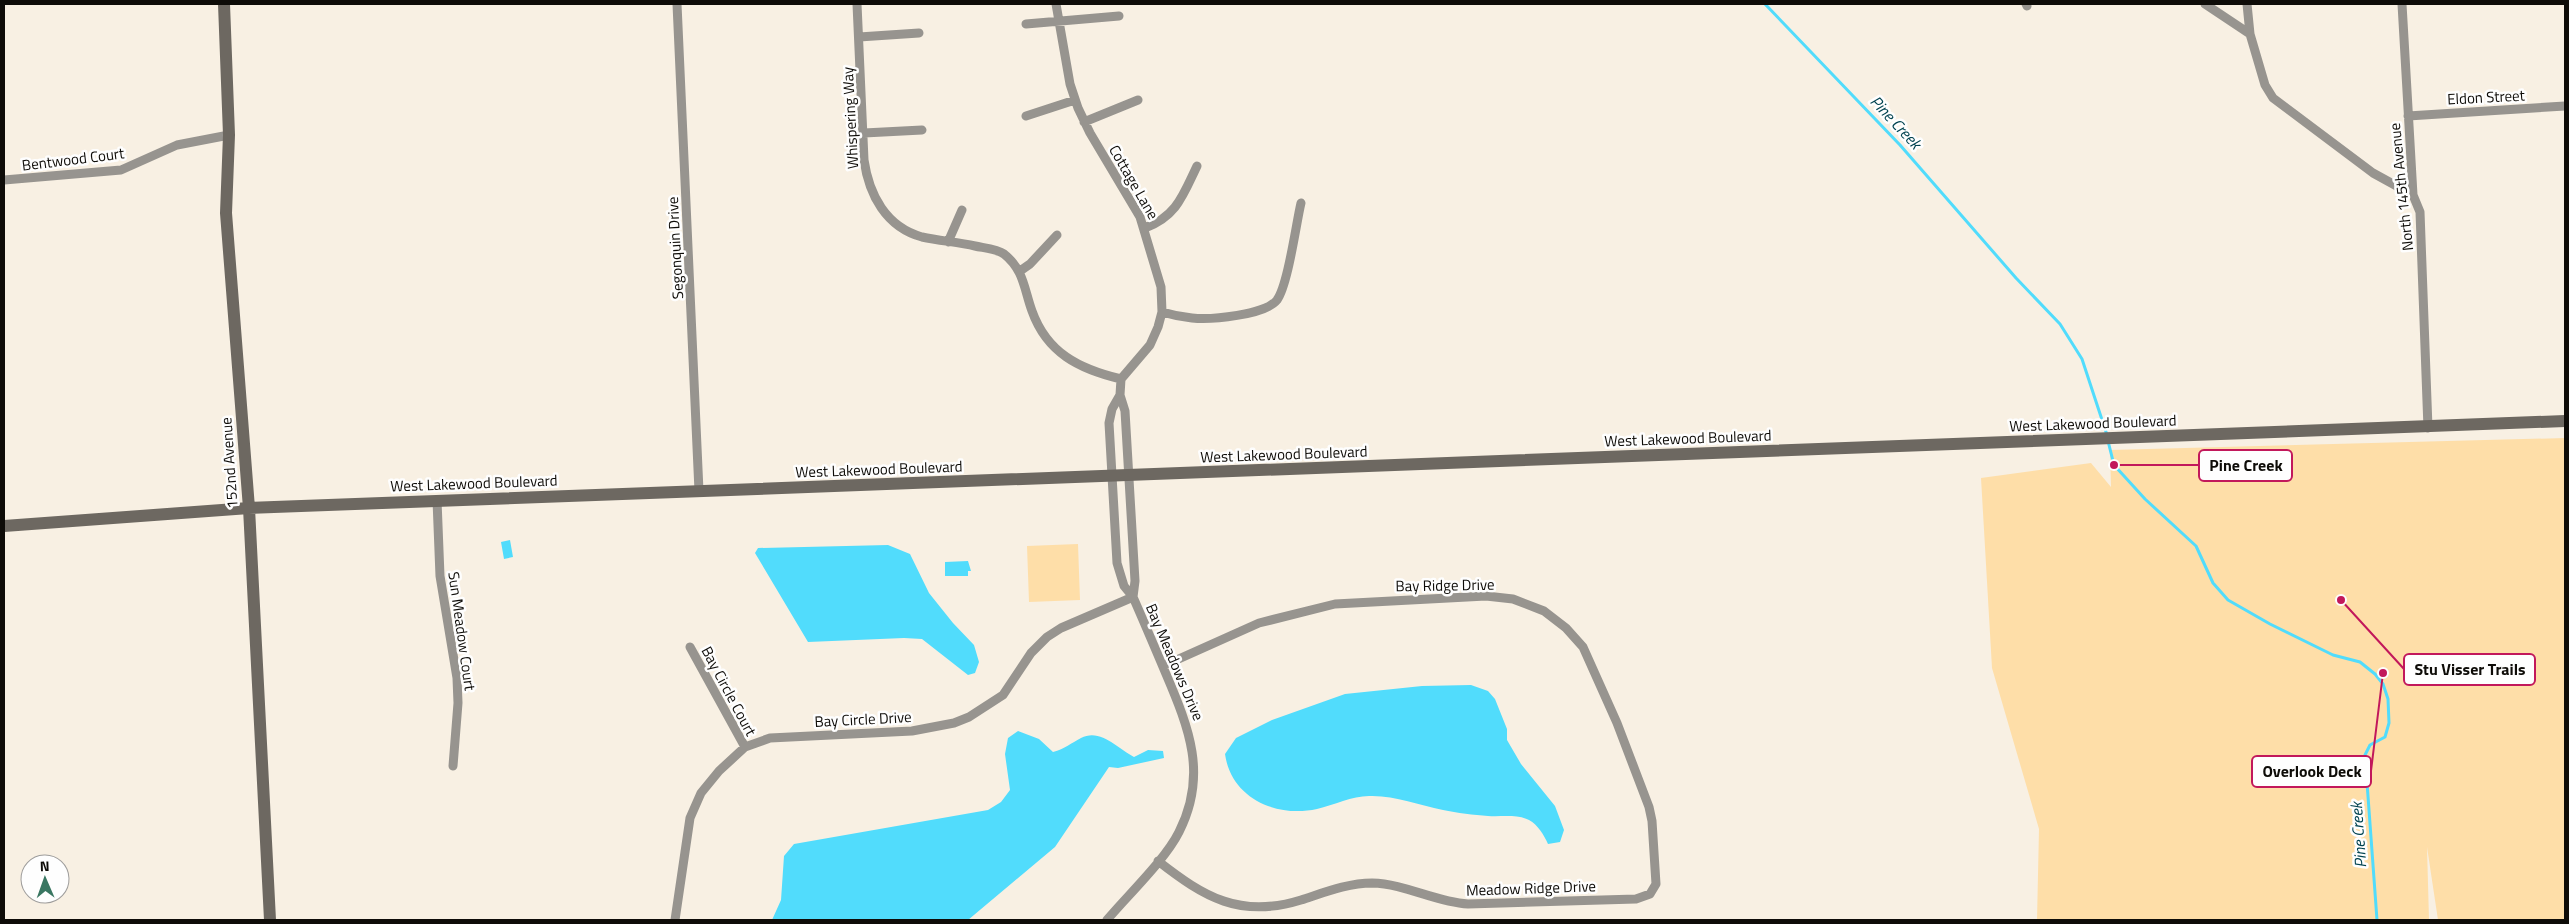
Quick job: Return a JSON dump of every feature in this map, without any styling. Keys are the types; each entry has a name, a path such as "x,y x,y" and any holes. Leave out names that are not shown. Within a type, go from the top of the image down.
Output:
{"street":[{"name":"152nd Avenue","path":"224,4 230,136 226,213 249,508 270,920"},
{"name":"Segonquin Drive","path":"677,4 699,492"},
{"name":"Whispering Way","path":"857,4 867,177 880,208 893,222 921,237 1002,253 1020,271 1032,311 1052,346 1059,353 1088,368 1121,379"},
{"name":"Cottage Lane","path":"1056,4 1070,84 1075,100 1084,122 1131,199 1145,228 1161,287 1162,312 1150,345 1121,379"},
{"path":"2206,4 2250,34"},
{"path":"2247,4 2250,34 2265,85 2273,98 2373,173 2412,195"},
{"name":"North 145th Avenue","path":"2402,4 2412,195 2420,212 2428,428"},
{"path":"1026,24 1119,16"},
{"path":"859,37 919,33"},
{"path":"1026,116 1075,100"},
{"path":"1084,122 1138,100"},
{"name":"Eldon Street","path":"2408,116 2565,106"},
{"path":"864,133 922,130"},
{"name":"Bentwood Court","path":"4,180 121,170 177,145 230,136"},
{"path":"1145,228 1162,220 1175,209 1197,166"},
{"path":"1162,312 1194,319 1248,312 1270,306 1281,293 1301,203"},
{"path":"948,242 962,210"},
{"path":"1020,271 1030,264 1057,236"},
{"path":"1121,379 1120,395 1125,411 1128,476"},
{"path":"1112,476 1109,423 1112,409 1120,395"},
{"name":"West Lakewood Boulevard","path":"4,526 249,508 437,500 2428,428 2565,421"},
{"name":"Bay Meadows Drive","path":"1107,920 1158,861 1179,832 1192,792 1194,761 1188,728 1133,597 1124,586 1117,562 1112,476"},
{"name":"Bay Meadows Drive","path":"1128,476 1135,581 1133,597"},
{"name":"Sun Meadow Court","path":"437,500 441,586 458,678 453,766"},
{"name":"Bay Ridge Drive","path":"1163,666 1260,623 1335,604 1486,596 1513,599 1528,604 1550,615 1566,628 1583,647 1595,670 1649,807 1655,859 1656,884 1653,892"},
{"name":"Bay Circle Drive","path":"675,920 690,818 701,793 719,771 744,747 770,738 912,731 954,723 969,717 1003,695 1031,653 1047,637 1061,628 1133,597"},
{"name":"Bay Circle Court","path":"690,647 744,747"},
{"name":"Meadow Ridge Drive","path":"1158,861 1207,896 1238,906 1253,908 1269,907 1345,887 1370,883 1411,889 1447,902 1468,904 1636,899 1647,897 1653,892"}],"shaded area":[{"path":"2565,438 2565,920 2438,920 2427,847 2429,920 2037,920 2039,829 1992,668 1981,478 2091,463 2111,487 2110,450"},
{"path":"1078,544 1080,600 1029,602 1027,546"}],"water":[{"path":"510,540 513,557 504,559 501,542"},
{"path":"888,545 910,554 929,593 974,645 979,662 975,673 968,675 922,639 808,642 755,553 758,548"},
{"path":"968,561 971,571 968,571 968,576 945,576 945,562"},
{"path":"1471,685 1488,691 1495,699 1507,729 1507,740 1521,764 1555,806 1564,830 1560,842 1548,844 1538,827 1525,818 1460,813 1388,797 1363,796 1317,809 1302,811 1271,807 1246,793 1236,782 1229,769 1225,754 1236,738 1272,720 1345,694 1422,686"},
{"path":"1018,731 1039,739 1053,752 1081,738 1095,736 1109,741 1134,757 1148,750 1163,751 1164,758 1118,768 1109,767 1055,847 968,920 772,920 781,900 784,856 794,844 988,810 1001,802 1010,790 1005,754 1008,738"}],"waterway":[{"name":"Pine Creek","path":"1765,4 1900,145 2016,278 2060,324 2082,359 2107,435"},
{"name":"Pine Creek","path":"2108,441 2114,465 2145,499 2196,546 2213,583 2228,600 2270,624 2333,655 2360,662 2375,674 2383,684 2388,699 2389,723 2385,737 2370,745 2365,755 2377,920"}],"place":[{"name":"Pine Creek","path":"2114,465"},
{"name":"Stu Visser Trails","path":"2341,600"},
{"name":"Overlook Deck","path":"2383,673"}]}
